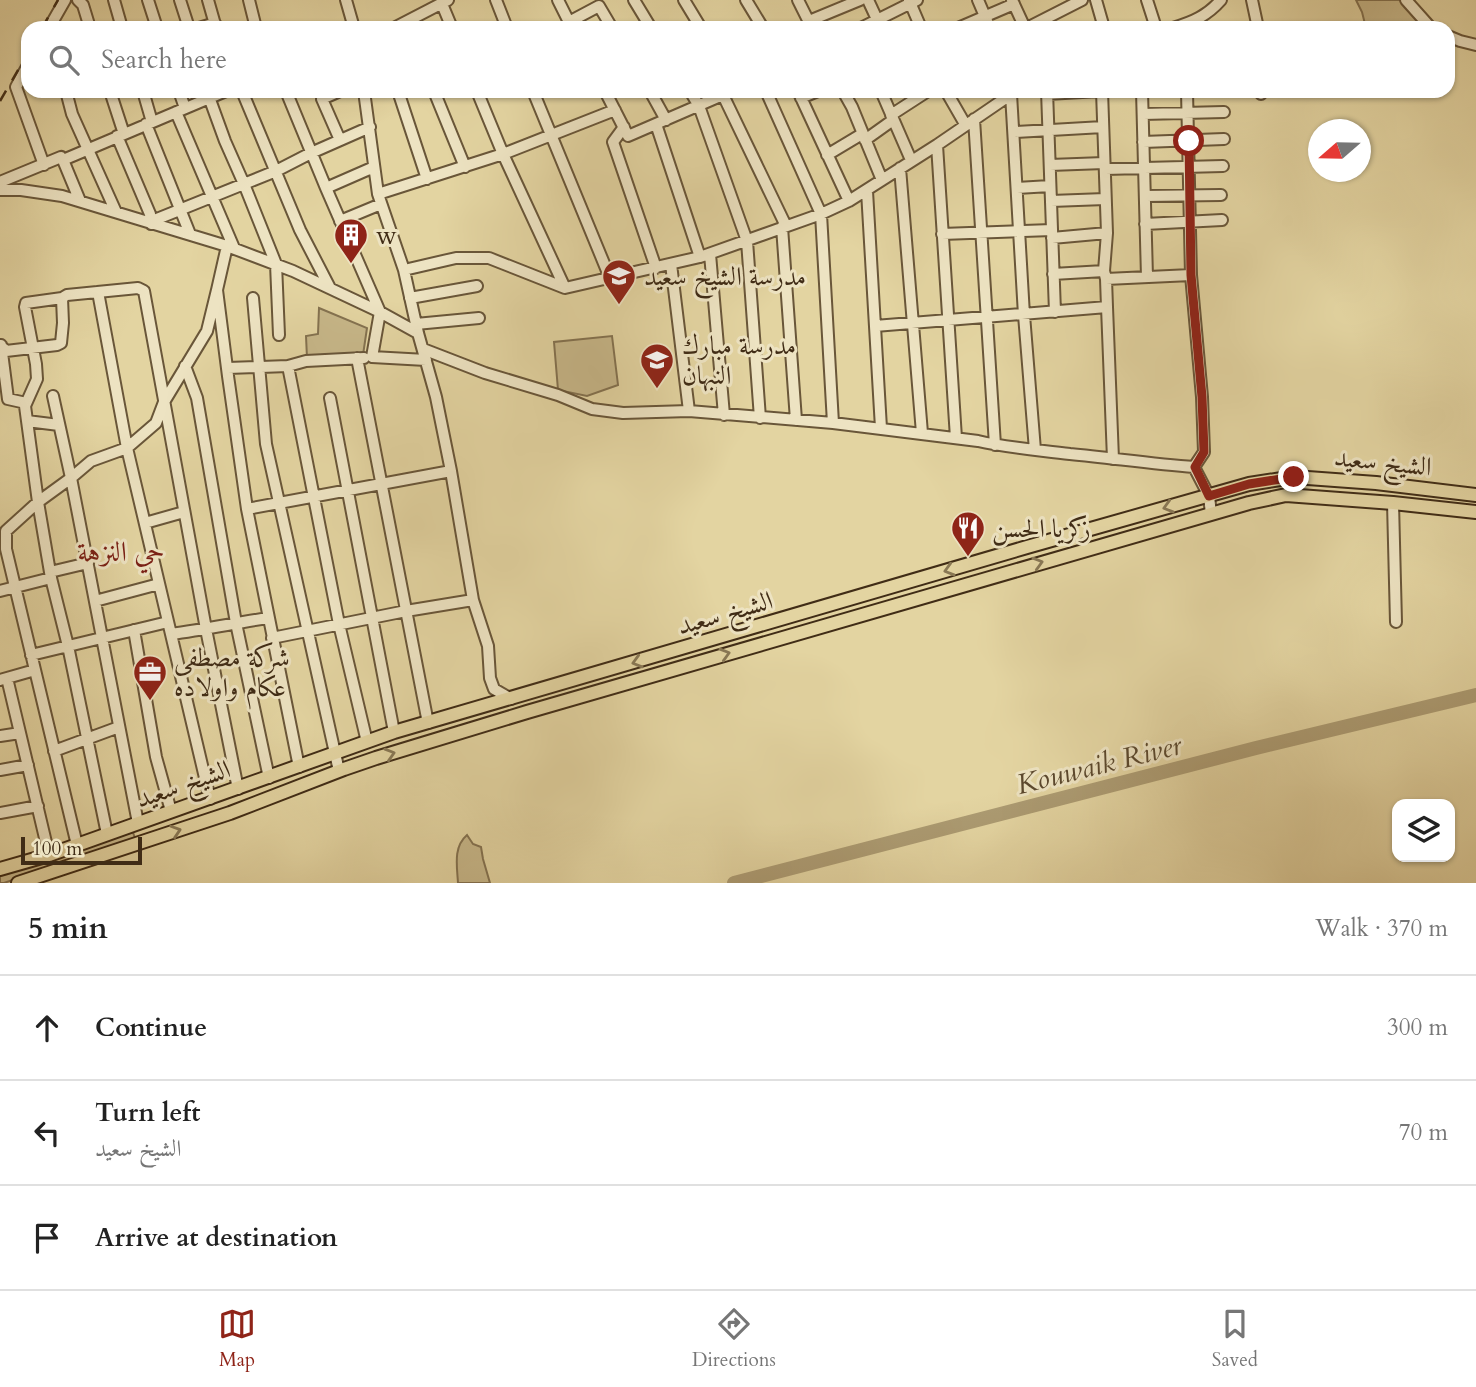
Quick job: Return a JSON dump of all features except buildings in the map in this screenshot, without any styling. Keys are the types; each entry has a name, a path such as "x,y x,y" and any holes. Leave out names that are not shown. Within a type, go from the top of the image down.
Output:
{"main road":[{"name":"الشيخ سعيد","path":"0,869 49,855 394,732 1249,484 1294,477 1476,495"},
{"name":"الشيخ سعيد","path":"18,883 230,813 339,771 527,712 1249,503 1286,495 1476,512"},
{"path":"516,698 527,712"}],"street":[{"path":"53,21 65,0"},
{"path":"78,0 83,5 88,21"},
{"path":"114,0 120,21"},
{"path":"148,0 155,21"},
{"path":"180,0 187,21"},
{"path":"208,0 214,21"},
{"path":"248,0 254,21"},
{"path":"346,0 352,21"},
{"path":"496,0 505,21"},
{"path":"558,0 569,21"},
{"path":"634,0 647,21"},
{"path":"684,0 697,21"},
{"path":"798,0 809,21"},
{"path":"817,21 860,0"},
{"path":"868,0 878,21"},
{"path":"978,0 986,21"},
{"path":"1096,0 1102,21"},
{"path":"1147,0 1154,21"},
{"path":"1252,0 1256,21"},
{"path":"1406,0 1423,21"},
{"path":"883,21 912,1 919,21"},
{"path":"1039,21 1078,1"},
{"path":"414,21 445,2 450,21"},
{"path":"751,2 760,21"},
{"path":"973,21 1013,2 1022,21"},
{"path":"1196,21 1216,2"},
{"path":"577,21 599,6 608,21"},
{"path":"1455,39 1476,45"},
{"path":"21,77 16,86 44,165"},
{"path":"68,98 72,114 116,212"},
{"path":"112,98 120,135 150,214 150,224"},
{"path":"144,98 149,123 190,234"},
{"path":"77,845 15,587 4,561 6,531 91,461 127,448 156,423 164,402 207,331 230,247 180,110 179,98"},
{"path":"62,160 204,98"},
{"path":"213,98 225,141 276,264 279,335"},
{"path":"245,98 300,230 330,288"},
{"path":"289,98 380,312 372,358"},
{"path":"324,98 322,99 340,140"},
{"path":"365,98 379,199 404,270 436,397 473,600 488,646 491,678 494,689 516,698"},
{"path":"400,98 427,179"},
{"path":"437,98 465,167"},
{"path":"480,98 565,288"},
{"path":"536,98 610,278"},
{"path":"609,98 628,136 716,98"},
{"path":"652,98 705,255 724,415"},
{"path":"694,98 747,241 760,418"},
{"path":"729,98 784,227 796,420"},
{"path":"769,98 821,214 833,423"},
{"path":"801,98 849,201"},
{"path":"848,98 882,180"},
{"path":"884,98 911,160"},
{"path":"827,155 864,137 907,106 912,98"},
{"path":"951,98 970,122 981,232 995,445"},
{"path":"404,270 456,258 489,258 565,288 705,255 821,214 849,201 1004,98"},
{"path":"1013,98 1034,450"},
{"path":"1047,98 1055,312"},
{"path":"1101,98 1113,459"},
{"path":"1142,98 1147,277"},
{"path":"1187,98 1191,275 1204,452 1195,467"},
{"path":"340,221 379,199 427,179 503,154 615,110"},
{"path":"1143,114 1224,112"},
{"path":"150,224 212,195 276,171 370,127"},
{"path":"624,127 613,142 656,268"},
{"path":"1014,132 1103,127"},
{"path":"1143,142 1224,139"},
{"path":"937,145 956,438"},
{"path":"0,181 61,157 80,201"},
{"path":"1050,164 1223,166"},
{"path":"326,188 374,167"},
{"path":"900,168 922,433"},
{"path":"1017,188 1051,186"},
{"path":"0,190 62,196 230,247 276,264 417,328 479,318"},
{"path":"867,191 881,429"},
{"path":"1145,196 1222,195"},
{"path":"1051,201 1105,198"},
{"path":"1145,224 1222,220"},
{"path":"942,234 1107,233"},
{"path":"671,264 689,411"},
{"path":"1053,274 1147,277 1191,275"},
{"path":"410,298 477,286"},
{"path":"107,834 51,575 38,502 26,403 37,379 26,303 67,295 138,288 144,291 238,789"},
{"path":"217,290 247,509 299,767"},
{"path":"98,292 127,448 209,799"},
{"path":"0,345 6,351 61,343 62,298"},
{"path":"253,298 266,444 339,771"},
{"path":"875,326 1107,307"},
{"path":"0,345 8,399 26,403"},
{"path":"228,368 288,366 306,361 425,354 558,395 592,409 623,413 689,411 833,423 1034,450 1195,467"},
{"path":"357,358 428,723"},
{"path":"186,366 197,398 236,622 269,778"},
{"path":"288,366 339,624 367,742"},
{"path":"53,396 138,823"},
{"path":"330,398 394,732"},
{"path":"27,421 59,425"},
{"path":"1195,467 1209,496 1211,514"},
{"path":"247,509 451,471"},
{"path":"1393,503 1396,622"},
{"path":"145,523 184,512"},
{"path":"0,591 88,563"},
{"path":"95,601 159,584"},
{"path":"272,638 473,600"},
{"path":"171,634 268,618"},
{"path":"31,655 168,622"},
{"path":"134,630 156,757 171,811"},
{"path":"35,670 3,679 20,733 49,855"},
{"path":"54,751 119,726"},
{"path":"0,736 20,733"},
{"path":"0,770 28,765"},
{"path":"0,813 38,806"}],"shaded area":[{"path":"1356,0 1403,0 1418,21 1364,21"},
{"path":"319,308 367,328 363,355 307,358 306,336 318,334"},
{"path":"612,336 618,385 587,396 558,390 554,342"},
{"path":"132,830 135,838 0,883 0,874"},
{"path":"467,835 473,844 481,847 490,883 458,883 458,851"}],"waterway":[{"name":"Kouwaik River","path":"734,883 1256,748 1476,695"}],"railway":[{"path":"46,21 58,0"},
{"path":"0,101 21,65"}],"place":[{"name":"w","path":"351,265"},
{"name":"مدرسة الشيخ سعيد","path":"619,306"},
{"name":"مدرسة مبارك النبهان","path":"657,390"},
{"name":"زكريا الحسن","path":"968,558"},
{"name":"شركة مصطفى عكام واولاده","path":"150,702"}],"district":[{"name":"حي النزهة","path":"121,552"}],"route":[{"path":"1189,141 1191,275 1204,452 1195,467 1209,496 1249,484 1294,477"}]}
